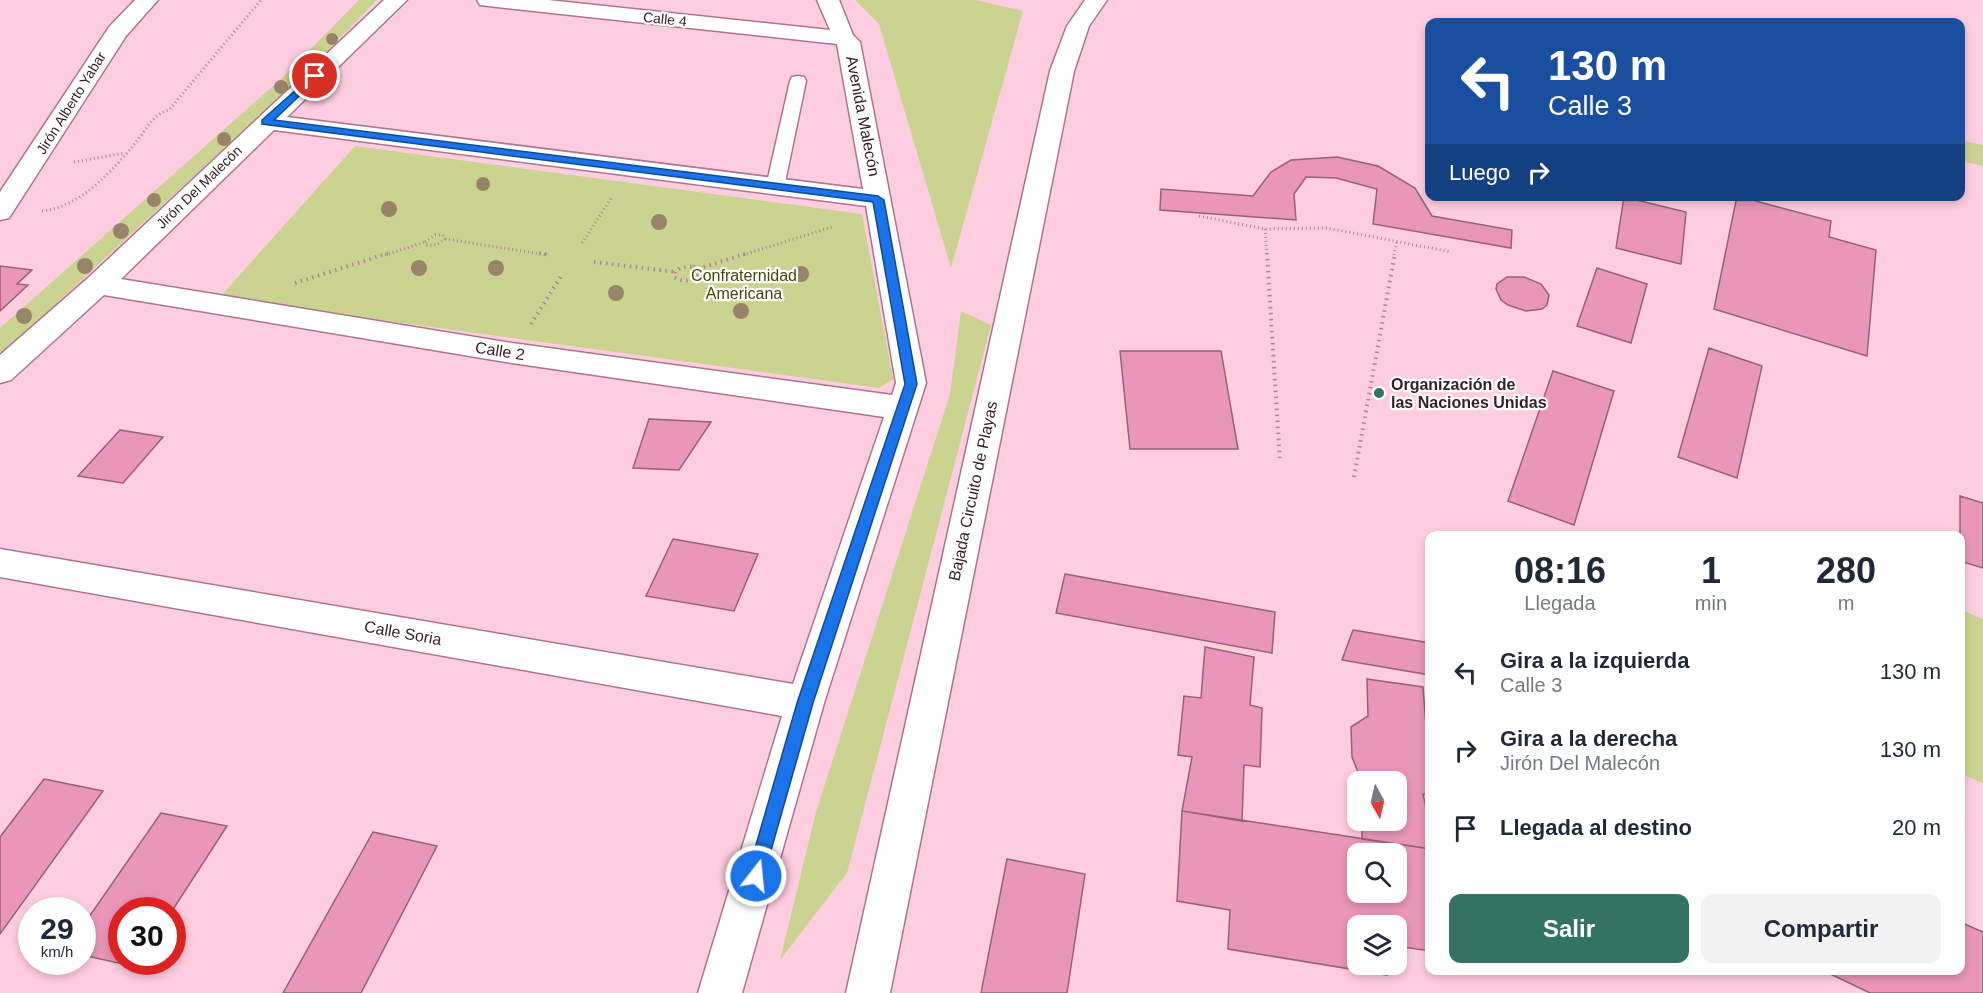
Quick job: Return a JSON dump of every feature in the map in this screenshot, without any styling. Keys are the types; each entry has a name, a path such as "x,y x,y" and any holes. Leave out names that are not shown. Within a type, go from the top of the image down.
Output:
{"street":[{"name":"Jirón Alberto Yabar","path":"0,212 117,33 147,0"},
{"name":"Jirón Del Malecón","path":"0,372 98,285 396,0"},
{"name":"Calle 4","path":"488,0 843,38"},
{"name":"Avenida Malecón","path":"720,993 805,703 911,384 849,42 843,38 828,0"},
{"name":"Bajada Circuito de Playas","path":"867,991 1062,71 1078,26 1096,0"},
{"path":"266,122 775,187 879,206"},
{"name":"Calle 2","path":"98,285 512,353 903,408"},
{"name":"Calle Soria","path":"0,562 805,703"}],"lane":[{"path":"775,187 798,81"}],"path":[{"path":"37,211 59,209 112,170 158,113 169,110 261,0"},
{"path":"29,169 126,153"},
{"path":"582,243 630,169"},
{"path":"594,261 675,272 687,266 698,269 879,206"},
{"path":"1199,216 1265,229 1327,228 1450,252"},
{"path":"1265,229 1280,462"},
{"path":"295,284 425,242 436,234 443,235 445,239 550,255"},
{"path":"425,242 432,246 440,244 445,239"},
{"path":"1354,477 1397,241"},
{"path":"675,272 674,277 679,281 687,282 695,279 699,274 698,269"},
{"path":"512,353 563,273"}],"green space":[{"path":"359,0 377,0 300,78 0,355 0,328 283,77"},
{"path":"855,0 976,0 1023,11 951,268 879,24"},
{"path":"1965,141 1983,145 1983,166 1965,162"},
{"name":"Confraternidad Americana","path":"355,146 862,214 893,379 879,388 219,298"},
{"path":"961,311 991,325 847,873 780,960 816,812 950,394"},
{"path":"1965,612 1983,619 1983,783 1965,776"}],"building":[{"path":"1337,157 1378,166 1415,188 1432,216 1512,230 1511,248 1373,224 1377,189 1336,178 1306,177 1294,194 1296,220 1160,210 1161,189 1253,196 1271,172 1291,160"},
{"path":"1623,201 1641,201 1686,212 1681,264 1616,248"},
{"path":"1736,201 1756,201 1831,221 1829,237 1876,250 1867,356 1714,309"},
{"path":"0,266 32,270 17,284 28,285 0,311"},
{"path":"1597,268 1647,284 1631,343 1577,326"},
{"path":"1507,277 1524,277 1541,284 1549,295 1547,305 1542,309 1526,311 1508,305 1501,300 1496,289 1497,284"},
{"path":"1709,348 1762,366 1737,478 1678,457"},
{"path":"1120,351 1221,351 1238,449 1130,449"},
{"path":"1553,371 1614,391 1574,525 1508,501"},
{"path":"649,419 711,422 679,470 633,468"},
{"path":"120,430 163,437 123,483 78,476"},
{"path":"1960,496 1983,503 1983,568 1965,563 1965,531 1960,531"},
{"path":"673,539 758,554 734,611 646,596"},
{"path":"1065,574 1275,612 1272,653 1056,613"},
{"path":"1353,630 1425,642 1425,674 1342,660"},
{"path":"1205,647 1254,657 1250,705 1262,708 1260,767 1244,765 1242,821 1182,811 1192,757 1178,755 1184,696 1201,698"},
{"path":"1367,679 1423,687 1425,848 1407,846 1407,843 1362,839 1362,831 1407,831 1407,771 1358,771 1352,757 1351,727 1368,716"},
{"path":"44,779 103,791 27,897 18,897 18,909 0,934 0,837"},
{"path":"1182,811 1391,843 1347,843 1347,903 1407,903 1407,845 1425,848 1425,950 1407,948 1407,915 1347,915 1347,968 1228,949 1230,910 1177,901"},
{"path":"161,813 227,826 181,897 108,897 108,961 96,958 96,907"},
{"path":"373,832 437,846 361,993 283,993"},
{"path":"1007,859 1085,874 1067,993 981,993"},
{"path":"1965,924 1983,932 1983,993 1870,993 1832,975 1965,975"}],"place":[{"name":"Organización de las Naciones Unidas","path":"1379,393"}],"route":[{"path":"315,76 266,122 878,200 911,384 805,703 756,876"}]}
